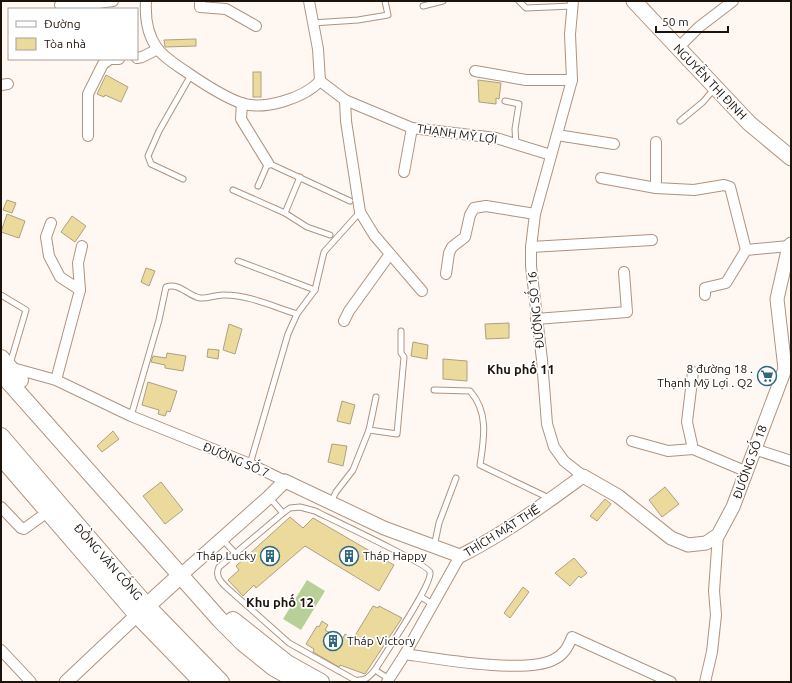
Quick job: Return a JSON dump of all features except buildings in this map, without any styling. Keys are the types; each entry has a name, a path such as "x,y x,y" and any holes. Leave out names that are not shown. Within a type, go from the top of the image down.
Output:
{"main road":[{"name":"NGUYỄN THỊ ĐỊNH","path":"634,1 677,49 748,123 791,158"},
{"path":"3,368 27,388 85,453 93,468 93,475 220,620 243,643 274,668 299,682"},
{"name":"ĐỒNG VĂN CỐNG","path":"1,436 54,508 202,682"},
{"name":"ĐỒNG VĂN CỐNG","path":"1,457 54,508"},
{"path":"142,611 181,575"},
{"path":"181,575 198,585 236,622 287,663 321,682"},
{"name":"ĐỒNG VĂN CỐNG","path":"142,611 221,682"}],"street":[{"path":"60,5 76,6 113,1"},
{"path":"146,1 145,16 151,38 158,49 206,86 242,103 265,105 292,99 315,87 320,81 318,49 309,1"},
{"path":"200,1 200,7 226,9 256,26"},
{"path":"677,49 699,27 733,1"},
{"name":"ĐƯỜNG SỐ 16","path":"572,4 570,34 572,80 535,214 531,247 536,319 542,360 546,424 554,447 564,461 583,476 618,496 671,538 688,545 706,543 718,535"},
{"path":"138,58 142,58 158,49"},
{"path":"88,136 88,94 103,64 109,60"},
{"path":"475,71 526,80 572,80"},
{"name":"THẠNH MỸ LỢI","path":"320,81 345,100 412,128 496,138 551,155"},
{"path":"345,100 346,121 360,212 374,235 422,291"},
{"path":"242,103 241,119 268,163"},
{"path":"404,172 412,128"},
{"path":"557,134 614,144"},
{"path":"656,142 656,188"},
{"path":"601,178 656,188 694,190 724,185 730,187 746,250 726,283 704,288 705,295"},
{"path":"446,274 448,252 465,237 470,215 474,208 486,206 535,214"},
{"path":"51,223 46,237 49,256 60,277 80,290"},
{"path":"531,247 652,240"},
{"path":"746,250 790,245"},
{"name":"ĐƯỜNG SỐ 18","path":"705,682 712,652 716,615 714,591 718,535 733,507 754,448 788,369 777,299 787,268 790,245"},
{"path":"56,380 80,290 78,263 82,246"},
{"path":"344,321 349,311 390,254"},
{"path":"536,319 627,312 624,272"},
{"name":"ĐƯỜNG SỐ 7","path":"3,368 56,380 131,416 250,464 384,528 434,548 460,556"},
{"path":"693,372 687,422 693,450"},
{"path":"632,441 668,451 693,450 745,471"},
{"path":"754,448 791,461"},
{"name":"THÍCH MẬT THỂ","path":"388,680 434,605 460,556 486,543 533,514 583,476"},
{"path":"181,575 285,481"},
{"path":"1,507 21,528 24,529 54,508"},
{"path":"66,682 142,611"},
{"path":"405,654 501,665 535,665 554,660 565,652 572,637 671,682"},
{"path":"1,650 31,682"}],"lane":[{"path":"312,23 358,20 388,15 385,1"},
{"path":"423,6 442,1"},
{"path":"519,1 526,8 572,4"},
{"path":"183,179 152,164 148,156 159,131 191,75"},
{"path":"680,121 703,102 715,88"},
{"path":"505,101 519,104 516,144"},
{"path":"258,186 268,163 350,201"},
{"path":"285,213 300,177"},
{"path":"233,190 285,213 307,227 330,235"},
{"path":"250,464 288,334 297,314 315,290 324,252 360,212"},
{"path":"238,261 315,290"},
{"path":"131,416 159,320 166,287 171,286 182,289 200,298 224,294 243,297 297,314"},
{"path":"1,295 26,310 3,368"},
{"path":"369,430 397,434 404,357 401,353 401,331"},
{"path":"434,390 470,391 477,398 485,430 480,465 552,499"},
{"path":"330,502 353,470 369,430 376,397"},
{"path":"434,548 440,522 456,478"},
{"path":"269,497 283,513"},
{"path":"305,507 426,567 431,573 430,579 421,597 375,670 368,679 363,681 355,680 289,643 226,587 217,575 219,567 235,553 290,508 305,507"},
{"path":"221,538 235,553"},
{"path":"421,597 434,605"},
{"path":"375,670 388,680"}],"shaded area":[{"path":"307,580 325,591 301,630 283,619"}],"place":[{"name":"8 đường 18 . Thạnh Mỹ Lợi . Q2","path":"767,376"},
{"name":"Tháp Lucky","path":"270,556"},
{"name":"Tháp Happy","path":"349,556"},
{"name":"Tháp Victory","path":"333,641"}],"district":[{"name":"Khu phố 11","path":"521,369"},
{"name":"Khu phố 12","path":"280,602"}]}
